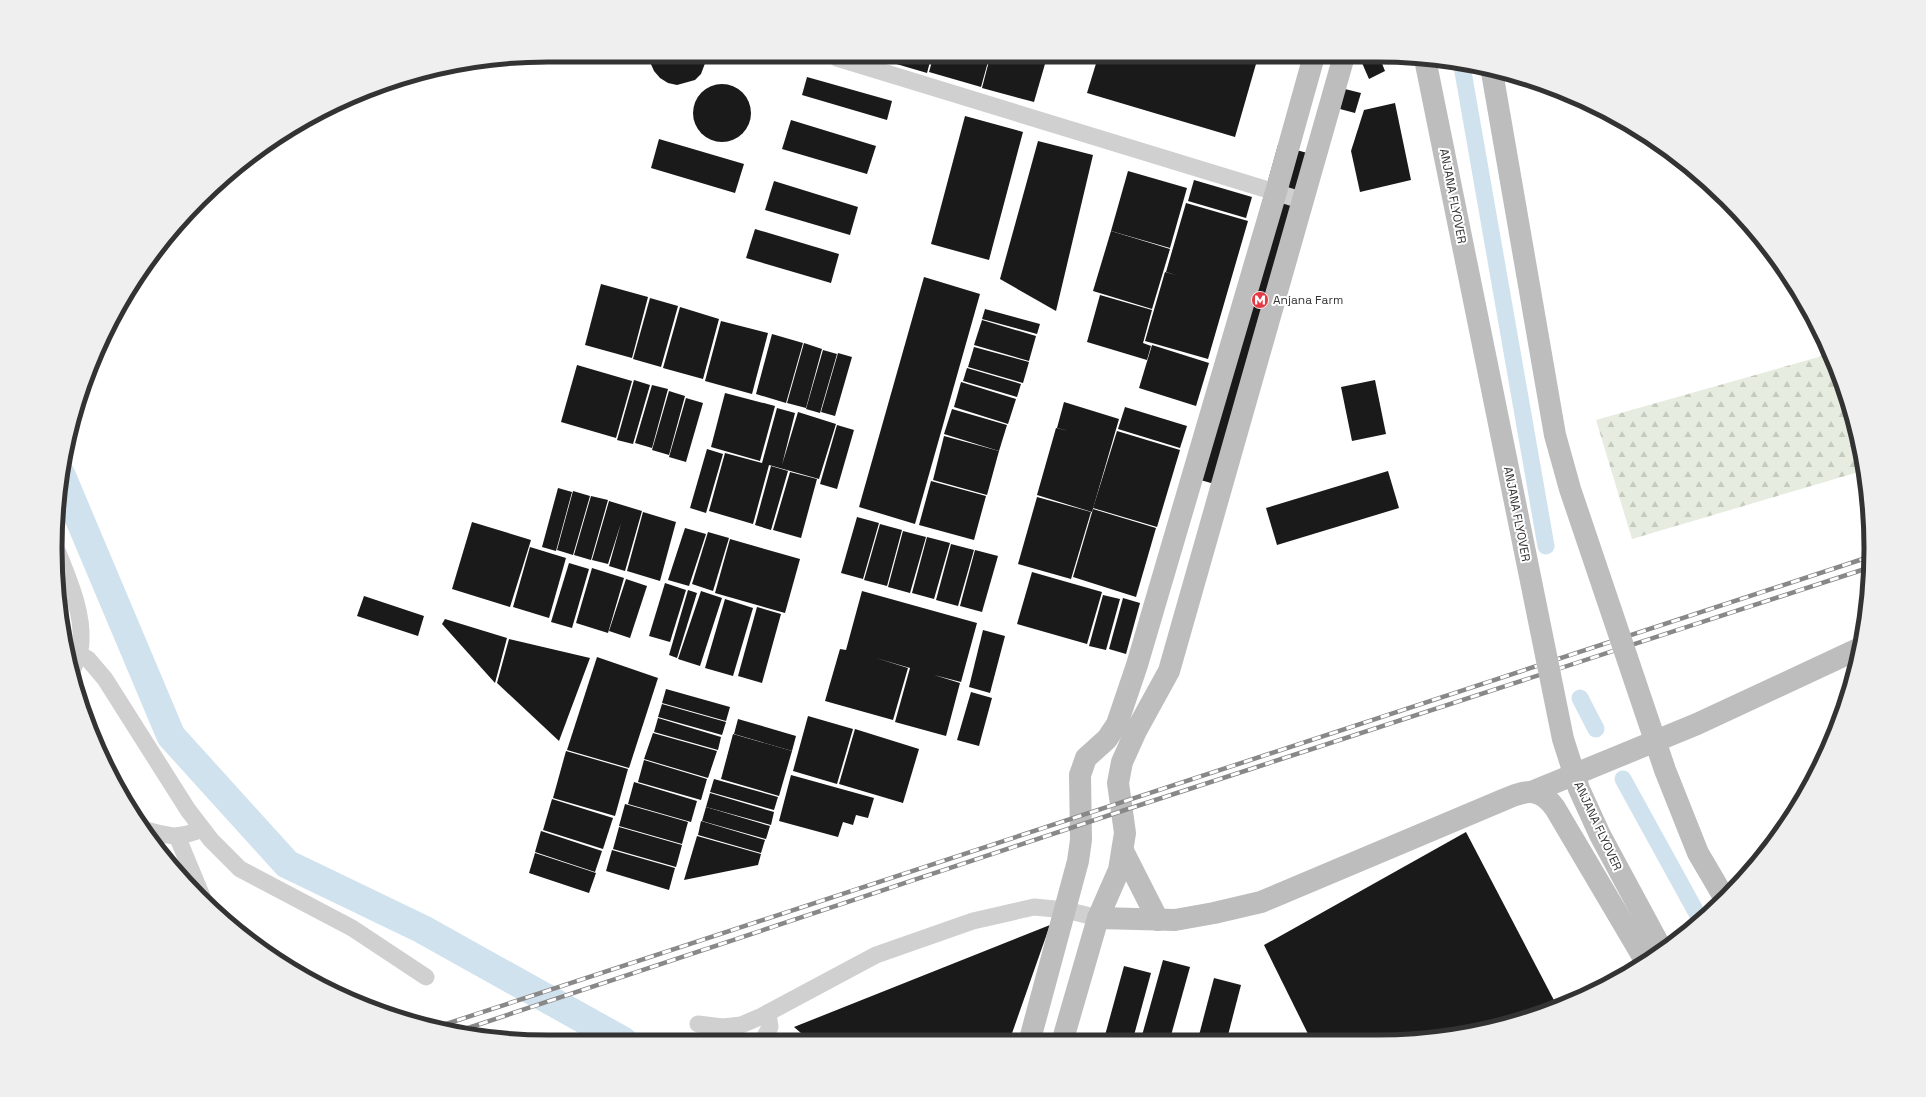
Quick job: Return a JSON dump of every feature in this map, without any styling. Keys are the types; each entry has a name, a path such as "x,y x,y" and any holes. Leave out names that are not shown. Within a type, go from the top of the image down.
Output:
{"main road":[{"path":"1031,1035 1066,910 1081,840 1080,775 1086,758 1107,739 1117,724 1141,650 1276,192 1312,62"},
{"path":"1063,1035 1098,918 1119,870 1123,852 1125,833 1118,783 1122,762 1136,731 1169,671 1342,62"},
{"name":"ANJANA FLYOVER","path":"1426,65 1563,739 1579,789 1600,835 1659,945"},
{"path":"1493,76 1555,435 1570,489 1665,770 1698,854 1721,894"},
{"path":"1098,918 1175,920 1261,902 1508,798 1518,794 1534,791 1697,724 1853,651"},
{"path":"1534,791 1548,798 1556,808 1643,956"},
{"path":"1123,852 1158,920"}],"street":[{"path":"850,62 1304,201"},
{"path":"62,564 76,598 81,641 73,650"},
{"path":"73,652 88,659 104,679 188,810 211,840 240,868 352,928 426,977"},
{"path":"153,832 171,836 184,836 202,829"},
{"path":"177,836 198,886"},
{"path":"698,1024 723,1027 742,1025 768,1013 876,955 973,921 1034,906 1066,910 1098,918"},
{"path":"766,1035 770,1027 768,1013"}],"green space":[{"path":"1824,355 1838,392 1847,423 1858,472 1632,539 1596,420"}],"building":[{"path":"650,62 706,62 701,74 695,80 677,85 668,83 660,78 654,71"},
{"path":"890,62 930,62 927,73"},
{"path":"932,62 988,62 981,87 929,72"},
{"path":"989,62 1046,62 1034,102 982,88"},
{"path":"1096,62 1257,62 1235,137 1087,93"},
{"path":"1362,62 1381,62 1385,71 1369,79"},
{"path":"807,77 892,101 887,120 802,95"},
{"path":"722,84 738,89 746,97 751,113 746,129 738,137 722,142 706,137 698,129 693,113 698,97 706,89"},
{"path":"1345,89 1361,93 1355,113 1340,109"},
{"path":"1395,103 1411,180 1360,192 1351,151 1364,110"},
{"path":"965,116 1023,132 989,260 931,244"},
{"path":"791,120 876,146 867,174 782,149"},
{"path":"659,139 744,164 735,193 651,168"},
{"path":"1038,141 1093,155 1056,311 1000,279"},
{"path":"1278,145 1322,157 1229,488 1186,476"},
{"path":"1128,171 1187,188 1170,248 1111,231"},
{"path":"1194,180 1252,197 1246,218 1188,201"},
{"path":"774,181 858,207 850,235 765,210"},
{"path":"1186,203 1248,221 1208,359 1145,341 1165,272 1176,275 1166,272"},
{"path":"755,229 839,254 831,283 746,258"},
{"path":"1111,231 1170,249 1152,309 1093,291"},
{"path":"924,277 980,294 915,524 859,507"},
{"path":"601,284 648,297 632,358 585,345"},
{"path":"1100,295 1152,310 1143,343 1151,346 1147,360 1087,342"},
{"path":"650,298 678,306 661,367 633,359"},
{"path":"680,307 719,319 703,379 663,368"},
{"path":"985,309 1040,324 1037,334 982,319"},
{"path":"982,320 1036,336 1029,361 974,345"},
{"path":"721,321 768,333 752,394 705,381"},
{"path":"772,334 803,343 786,403 756,394"},
{"path":"804,343 822,349 806,408 787,403"},
{"path":"1152,345 1209,363 1196,406 1139,388"},
{"path":"974,347 1029,362 1023,383 968,367"},
{"path":"823,350 837,354 820,413 806,409"},
{"path":"838,353 852,357 835,416 821,412"},
{"path":"577,365 632,381 616,438 561,422"},
{"path":"967,368 1021,384 1017,397 963,381"},
{"path":"634,380 650,385 633,444 617,440"},
{"path":"1375,380 1386,434 1352,441 1341,387"},
{"path":"961,382 1016,399 1008,424 954,407"},
{"path":"652,385 668,389 652,448 635,443"},
{"path":"669,391 685,396 669,455 652,450"},
{"path":"725,393 775,406 760,461 711,447"},
{"path":"686,398 703,403 686,462 669,457"},
{"path":"1064,402 1119,419 1092,512 1037,495 1056,428 1069,431 1057,428"},
{"path":"1125,407 1187,426 1180,448 1118,429"},
{"path":"777,408 795,413 782,465 798,412 836,424 819,479 769,465 753,524 709,511 725,453 762,463"},
{"path":"952,409 1007,425 999,451 944,434"},
{"path":"837,425 854,430 837,489 820,484"},
{"path":"1117,431 1180,450 1157,527 1093,508"},
{"path":"944,436 999,451 987,495 933,480"},
{"path":"707,449 723,454 706,513 690,508"},
{"path":"771,466 788,471 771,530 755,525"},
{"path":"1388,471 1399,508 1277,545 1266,508"},
{"path":"790,472 817,479 801,538 773,530"},
{"path":"931,481 986,496 974,540 919,525"},
{"path":"558,488 572,492 556,551 542,547"},
{"path":"573,491 590,496 573,555 557,550"},
{"path":"591,496 608,500 591,560 574,555"},
{"path":"1037,497 1091,512 1071,579 1018,564"},
{"path":"609,501 642,511 625,571 609,566 621,523 608,564 592,560"},
{"path":"1093,509 1156,528 1136,597 1073,577"},
{"path":"643,512 676,522 660,581 627,571"},
{"path":"857,517 879,523 863,579 841,573"},
{"path":"472,522 531,540 510,607 452,589"},
{"path":"880,524 902,530 887,586 864,580"},
{"path":"685,528 706,534 689,586 668,580"},
{"path":"903,531 926,537 910,593 888,587"},
{"path":"708,532 729,538 713,591 692,584"},
{"path":"927,537 950,543 934,599 912,593"},
{"path":"730,539 800,559 785,613 715,593"},
{"path":"951,544 974,550 958,606 936,600"},
{"path":"530,547 566,558 549,618 513,607"},
{"path":"975,550 998,556 982,612 960,606"},
{"path":"569,563 589,569 572,628 551,622"},
{"path":"592,568 624,578 608,633 576,623"},
{"path":"1032,572 1102,592 1087,644 1017,624"},
{"path":"626,579 647,586 630,638 609,631"},
{"path":"665,583 686,590 670,642 649,636"},
{"path":"688,590 697,593 677,658 669,655"},
{"path":"701,591 722,598 700,666 678,659"},
{"path":"862,591 977,623 961,682 934,675 960,683 946,736 895,722 910,668 876,658 908,668 893,720 825,701 840,649 846,650"},
{"path":"1103,595 1120,599 1106,650 1089,646"},
{"path":"364,596 424,616 418,636 357,616"},
{"path":"1123,598 1140,603 1126,654 1109,649"},
{"path":"725,599 753,608 733,676 705,668"},
{"path":"757,607 781,614 762,683 738,676"},
{"path":"445,619 507,638 495,683 442,624"},
{"path":"983,630 1005,636 990,693 969,687"},
{"path":"509,639 590,658 559,741 497,683"},
{"path":"597,657 658,678 629,768 567,750"},
{"path":"666,689 730,707 726,721 662,703"},
{"path":"971,692 992,698 979,746 957,740"},
{"path":"662,704 726,722 722,735 658,717"},
{"path":"808,716 853,729 837,784 793,771"},
{"path":"658,718 721,737 718,750 654,732"},
{"path":"738,719 796,736 792,751 734,734"},
{"path":"855,729 919,749 903,803 839,784"},
{"path":"653,733 717,751 708,778 644,759"},
{"path":"733,734 792,751 779,796 721,779"},
{"path":"566,751 628,769 615,816 553,798"},
{"path":"644,760 707,779 701,800 638,782"},
{"path":"791,775 874,798 868,818 856,815 853,825 843,822 838,837 779,821"},
{"path":"714,779 778,797 774,810 710,792"},
{"path":"634,782 697,801 691,822 628,804"},
{"path":"710,793 774,812 771,825 706,807"},
{"path":"552,799 613,818 603,849 543,830"},
{"path":"625,804 688,822 682,844 619,826"},
{"path":"706,807 770,826 766,839 702,821"},
{"path":"701,821 765,840 761,853 698,835"},
{"path":"619,827 682,845 676,867 613,849"},
{"path":"541,831 602,851 595,872 535,852"},
{"path":"1466,832 1555,1001 1503,1018 1472,1026 1441,1031 1378,1035 1309,1035 1264,945"},
{"path":"697,836 761,854 758,865 684,880"},
{"path":"612,850 675,868 669,890 606,871"},
{"path":"535,853 596,873 589,893 529,873"},
{"path":"1050,925 1011,1035 803,1035 794,1027"},
{"path":"1163,960 1190,967 1171,1035 1142,1035"},
{"path":"1124,966 1151,973 1134,1035 1105,1035"},
{"path":"1214,978 1241,985 1228,1035 1199,1035"}],"waterway":[{"path":"1463,69 1546,546"},
{"path":"66,487 171,736 287,864 422,929 612,1035"},
{"path":"1580,698 1596,729"},
{"path":"1623,779 1697,914"}],"railway":[{"path":"446,1024 1864,559"},
{"path":"467,1028 1137,806 1863,570"}],"place":[{"name":"Anjana Farm","path":"1260,300"}]}
